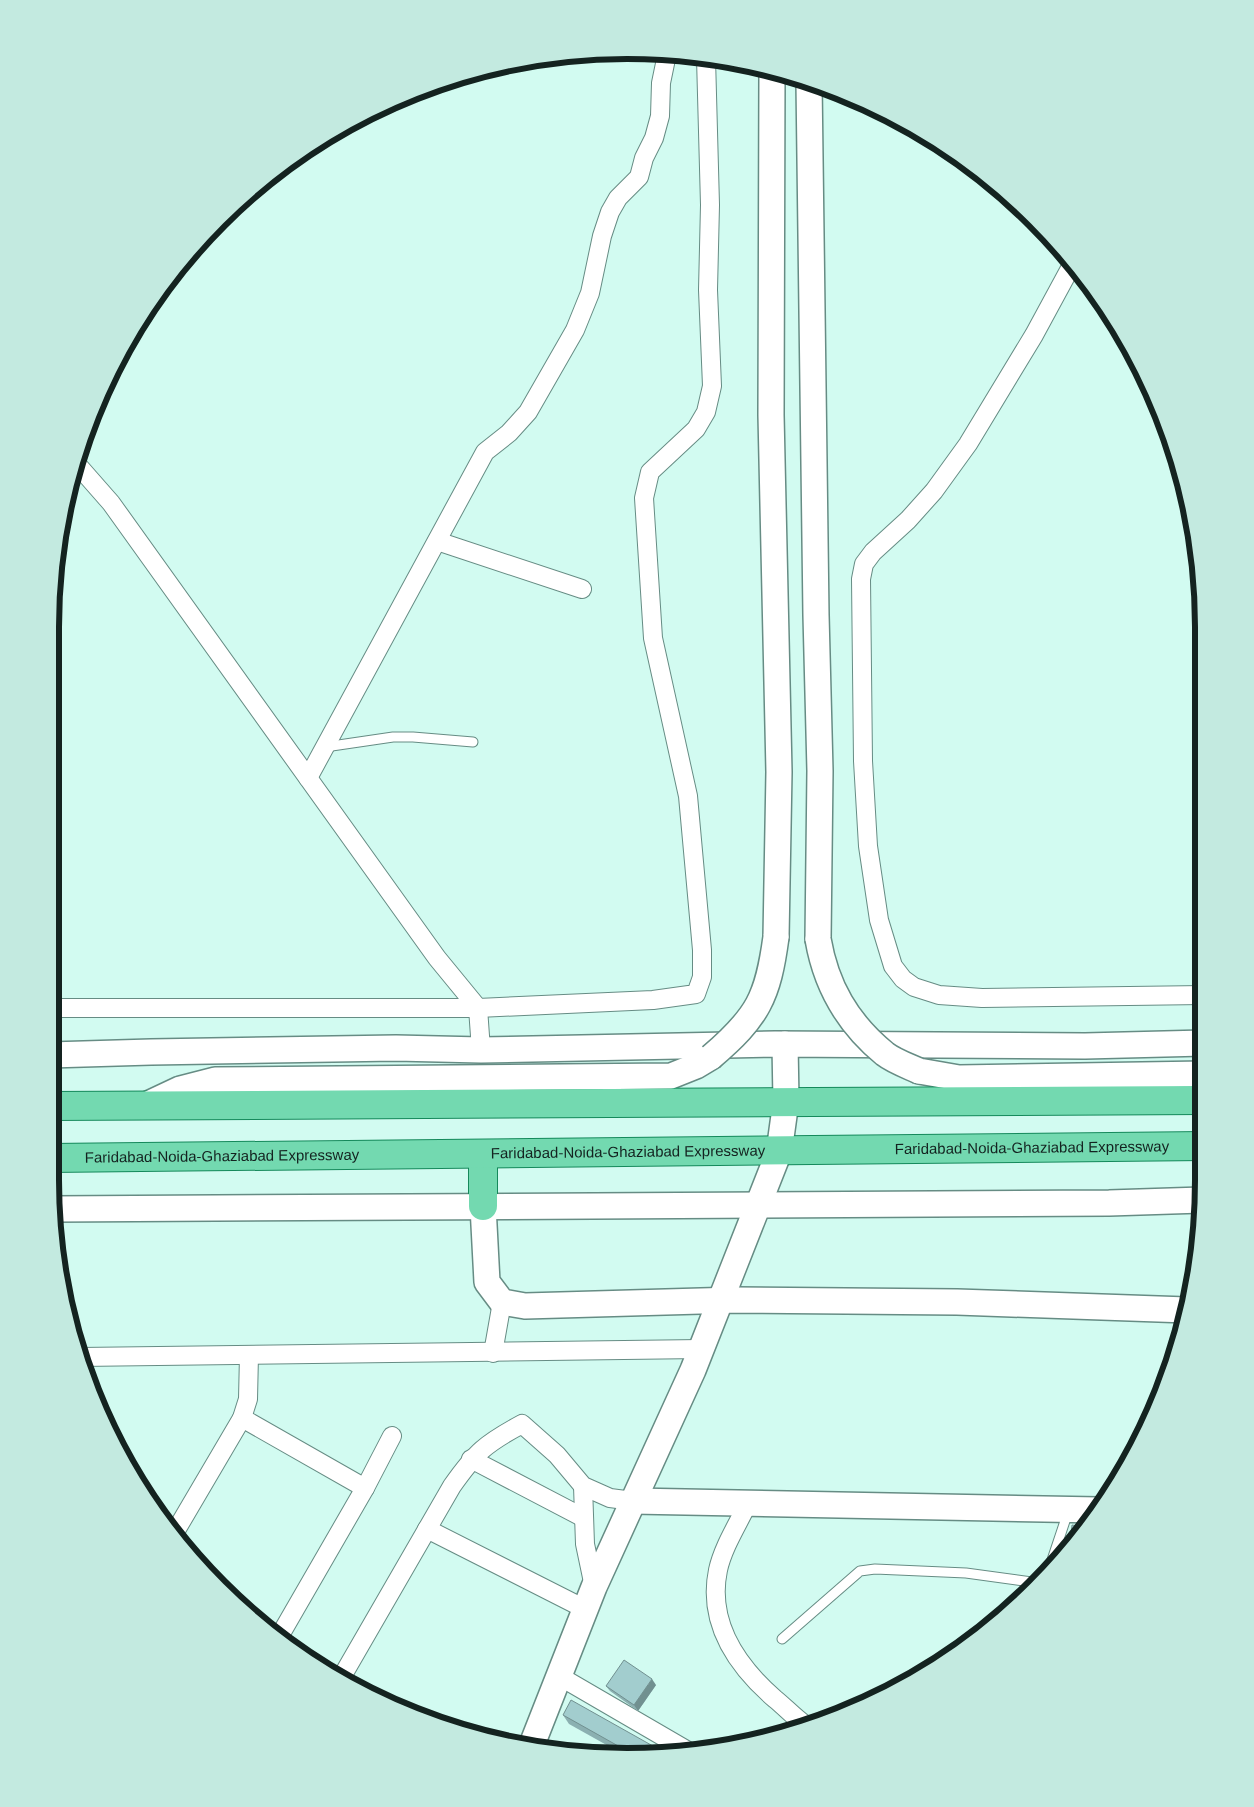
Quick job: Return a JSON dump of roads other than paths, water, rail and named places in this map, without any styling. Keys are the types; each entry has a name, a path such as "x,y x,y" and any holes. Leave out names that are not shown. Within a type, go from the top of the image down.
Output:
{"main road":[{"path":"59,1106 1195,1100"},
{"name":"Faridabad-Noida-Ghaziabad Expressway","path":"59,1158 779,1152 1195,1146"},
{"path":"483,1154 483,1206"}],"street":[{"path":"308,778 485,452 509,433 528,412 575,330 590,293 602,236 610,212 618,198 638,177 644,158 654,138 660,116 661,83 666,60"},
{"path":"59,1008 478,1008 653,1000 696,994 702,977 702,950 688,796 653,638 644,498 650,472 696,429 706,412 712,386 708,290 710,205 706,65"},
{"path":"146,1105 180,1089 215,1080 671,1076 696,1066 718,1051 745,1024 759,1006 771,975 776,937 779,772 771,416 772,78"},
{"path":"809,89 820,771 818,939 823,966 838,1000 855,1024 886,1055 919,1071 959,1078 1195,1074"},
{"path":"1069,270 1034,335 968,444 934,491 908,520 873,552 864,564 862,579 863,762 868,846 879,920 893,966 903,979 914,987 939,995 982,998 1195,995"},
{"path":"81,469 111,503 437,958 478,1008 480,1050"},
{"path":"437,541 582,589"},
{"path":"59,1055 357,1049 718,1051 785,1044 1085,1046 1195,1043"},
{"path":"534,1740 589,1598 701,1349 779,1152 786,1101 785,1044"},
{"path":"60,1209 1109,1203 1194,1200"},
{"path":"483,1206 487,1282 502,1302 525,1306 719,1301 957,1302 1180,1310"},
{"path":"493,1353 502,1302"},
{"path":"87,1357 701,1349"},
{"path":"177,1528 242,1418 248,1399 249,1355"},
{"path":"242,1418 365,1488"},
{"path":"344,1673 452,1486 471,1459 488,1442 522,1424 557,1455 583,1486 610,1498 633,1501 1089,1510"},
{"path":"282,1632 365,1488 392,1436"},
{"path":"471,1459 584,1518"},
{"path":"583,1486 589,1598"},
{"path":"748,1503 719,1567 715,1588 718,1620 730,1648 754,1681 800,1721"},
{"path":"428,1529 589,1598"},
{"path":"559,1676 678,1745"}],"lane":[{"path":"324,747 393,737 473,742"},
{"path":"1053,1556 1069,1509"},
{"path":"782,1639 860,1571 875,1568 966,1573 1029,1582"}]}
